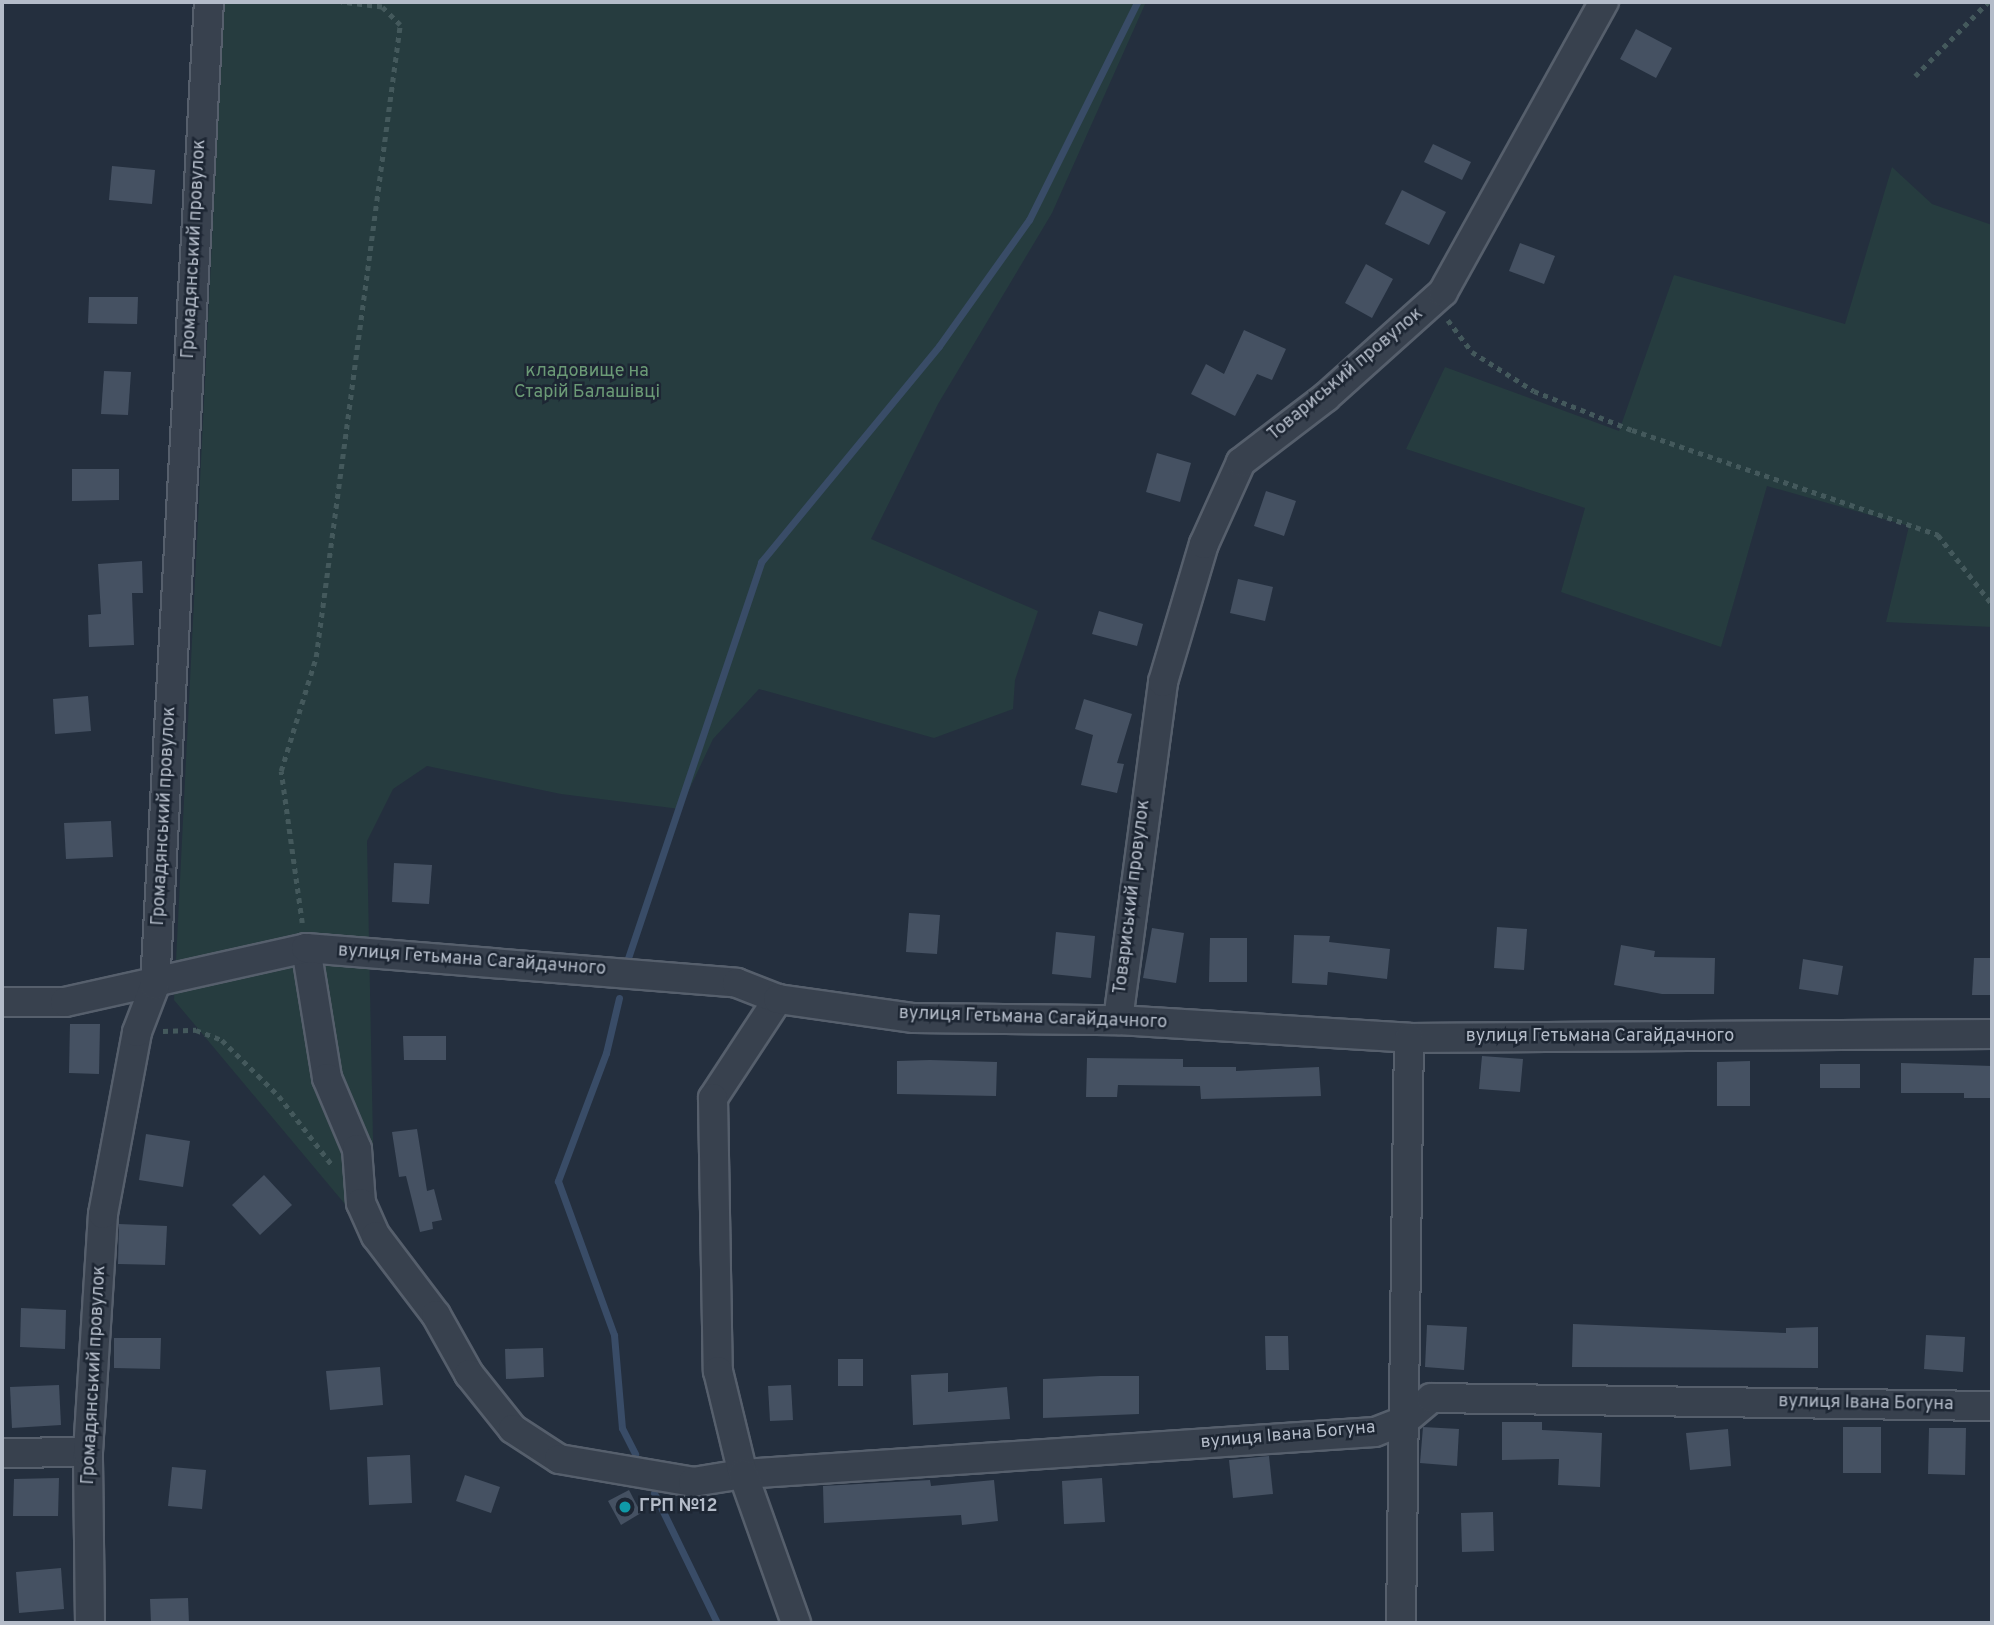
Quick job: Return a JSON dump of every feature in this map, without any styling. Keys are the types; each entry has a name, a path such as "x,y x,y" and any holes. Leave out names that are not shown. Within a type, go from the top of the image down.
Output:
{"street":[{"name":"Громадянський провулок","path":"90,1623 88,1452 103,1214 136,1032 155,985 209,2"},
{"name":"Товариський провулок","path":"1118,1020 1163,682 1204,544 1241,462 1326,397 1443,292 1604,2"},
{"name":"вулиця Гетьмана Сагайдачного","path":"2,1002 65,1002 155,985 306,948 737,982 778,999 915,1018 1118,1020 1409,1038 1992,1034"},
{"path":"306,948 327,1078 357,1149 361,1203 376,1236 436,1315 469,1374 513,1429 559,1459 693,1482 743,1474"},
{"path":"778,999 713,1098 718,1371 743,1474 796,1623"},
{"path":"1401,1623 1409,1038"},
{"name":"вулиця Івана Богуна","path":"743,1474 1375,1432 1404,1421 1431,1398 1992,1406"},
{"path":"2,1453 88,1452"}],"path":[{"path":"306,948 281,771 316,657 400,25 382,7 341,2"},
{"path":"1915,76 1988,7 1988,2"},
{"path":"1443,292 1448,322 1472,352 1534,391 1632,430 1938,535 1992,604"},
{"path":"136,1032 196,1030 222,1040 279,1096 336,1171"}],"green space":[{"name":"кладовище на Старій Балашівці","path":"224,2 1146,2 1052,213 938,404 871,539 1038,611 1015,680 1013,709 934,738 759,689 713,739 680,809 561,794 427,766 393,789 367,841 375,1240 174,1000"},
{"path":"1892,167 1932,204 1992,225 1992,627 1886,622 1909,526 1767,486 1721,647 1561,592 1585,508 1406,449 1445,367 1619,431 1674,275 1845,324"}],"building":[{"path":"1636,29 1672,48 1656,78 1620,59"},
{"path":"1433,144 1471,162 1462,180 1424,162"},
{"path":"112,166 155,170 152,204 109,200"},
{"path":"1402,190 1446,212 1429,245 1385,224"},
{"path":"1520,243 1555,256 1544,284 1509,271"},
{"path":"1366,264 1393,279 1372,318 1345,303"},
{"path":"89,297 138,297 137,324 88,323"},
{"path":"1244,330 1286,349 1272,380 1257,374 1235,416 1191,394 1206,364 1224,374"},
{"path":"104,371 131,372 128,415 101,414"},
{"path":"1157,453 1191,463 1180,502 1146,492"},
{"path":"72,469 119,469 119,500 72,501"},
{"path":"1266,491 1296,501 1284,536 1254,526"},
{"path":"142,561 143,593 132,593 134,645 89,647 88,615 101,614 98,564"},
{"path":"1238,579 1273,587 1265,621 1230,613"},
{"path":"1099,611 1143,624 1137,646 1092,634"},
{"path":"88,696 91,731 55,734 53,699"},
{"path":"1084,699 1132,714 1117,763 1124,764 1117,793 1081,785 1093,735 1075,729"},
{"path":"111,821 113,857 66,859 64,823"},
{"path":"394,863 432,865 429,904 392,902"},
{"path":"909,913 940,915 937,954 906,952"},
{"path":"1497,927 1527,929 1524,970 1494,968"},
{"path":"1152,928 1184,933 1176,983 1143,978"},
{"path":"1056,932 1095,936 1091,978 1052,974"},
{"path":"1294,935 1330,936 1329,942 1390,949 1387,979 1328,972 1327,985 1292,983"},
{"path":"1210,938 1247,938 1247,982 1209,982"},
{"path":"1621,945 1655,951 1654,957 1715,958 1714,994 1662,994 1614,985"},
{"path":"1974,958 1992,958 1992,995 1972,995"},
{"path":"1803,959 1843,966 1838,995 1799,989"},
{"path":"70,1024 100,1024 99,1074 69,1073"},
{"path":"403,1036 446,1036 446,1060 404,1060"},
{"path":"1482,1056 1523,1059 1520,1092 1479,1089"},
{"path":"1087,1058 1183,1059 1183,1067 1236,1067 1236,1071 1319,1067 1321,1096 1201,1099 1200,1086 1118,1085 1117,1097 1086,1097"},
{"path":"897,1061 997,1062 996,1096 897,1094"},
{"path":"1750,1061 1750,1106 1717,1106 1717,1062"},
{"path":"1901,1063 1992,1066 1992,1098 1964,1098 1964,1093 1901,1093"},
{"path":"1820,1064 1860,1064 1860,1088 1820,1088"},
{"path":"417,1129 427,1191 434,1189 442,1220 432,1222 433,1229 420,1232 406,1176 399,1177 392,1132"},
{"path":"146,1134 190,1141 183,1187 139,1180"},
{"path":"264,1175 292,1205 260,1235 232,1205"},
{"path":"119,1224 167,1226 165,1265 118,1264"},
{"path":"21,1308 66,1310 65,1349 20,1347"},
{"path":"1573,1324 1786,1333 1786,1328 1818,1327 1818,1368 1572,1367"},
{"path":"1427,1325 1467,1327 1464,1370 1425,1367"},
{"path":"1926,1335 1965,1337 1963,1372 1924,1369"},
{"path":"1265,1336 1288,1336 1289,1370 1266,1370"},
{"path":"114,1338 161,1338 160,1369 114,1368"},
{"path":"543,1348 544,1377 506,1379 505,1349"},
{"path":"838,1359 863,1359 863,1386 838,1386"},
{"path":"380,1367 383,1405 330,1410 326,1371"},
{"path":"948,1373 948,1392 1007,1387 1010,1419 913,1425 911,1375"},
{"path":"1139,1376 1139,1414 1043,1418 1043,1379"},
{"path":"59,1385 61,1425 12,1428 10,1387"},
{"path":"791,1385 793,1420 770,1421 768,1386"},
{"path":"1502,1422 1542,1422 1542,1430 1602,1433 1600,1487 1558,1485 1559,1459 1502,1460"},
{"path":"1423,1427 1459,1429 1457,1466 1420,1463"},
{"path":"1843,1427 1881,1427 1881,1473 1843,1473"},
{"path":"1929,1428 1966,1428 1965,1475 1928,1474"},
{"path":"1728,1429 1731,1466 1690,1470 1686,1433"},
{"path":"410,1455 412,1503 369,1505 367,1457"},
{"path":"1269,1456 1273,1494 1233,1498 1229,1460"},
{"path":"172,1467 206,1470 202,1509 168,1506"},
{"path":"465,1475 500,1487 491,1513 456,1501"},
{"path":"59,1478 58,1516 13,1516 14,1479"},
{"path":"1102,1478 1105,1522 1064,1524 1062,1481"},
{"path":"930,1480 931,1486 994,1480 998,1521 962,1525 961,1515 824,1523 823,1486"},
{"name":"ГРП №12","path":"629,1490 641,1513 621,1525 608,1501"},
{"path":"1493,1512 1494,1551 1462,1552 1461,1513"},
{"path":"61,1568 64,1609 19,1613 16,1572"},
{"path":"188,1598 189,1623 151,1623 150,1599"}],"waterway":[{"path":"627,961 761,562 939,346 1029,220 1137,2"},
{"path":"619,998 606,1053 558,1181 614,1335 622,1428 635,1454"},
{"path":"654,1493 717,1623"}],"place":[{"name":"ГРП №12","path":"625,1507"}]}
